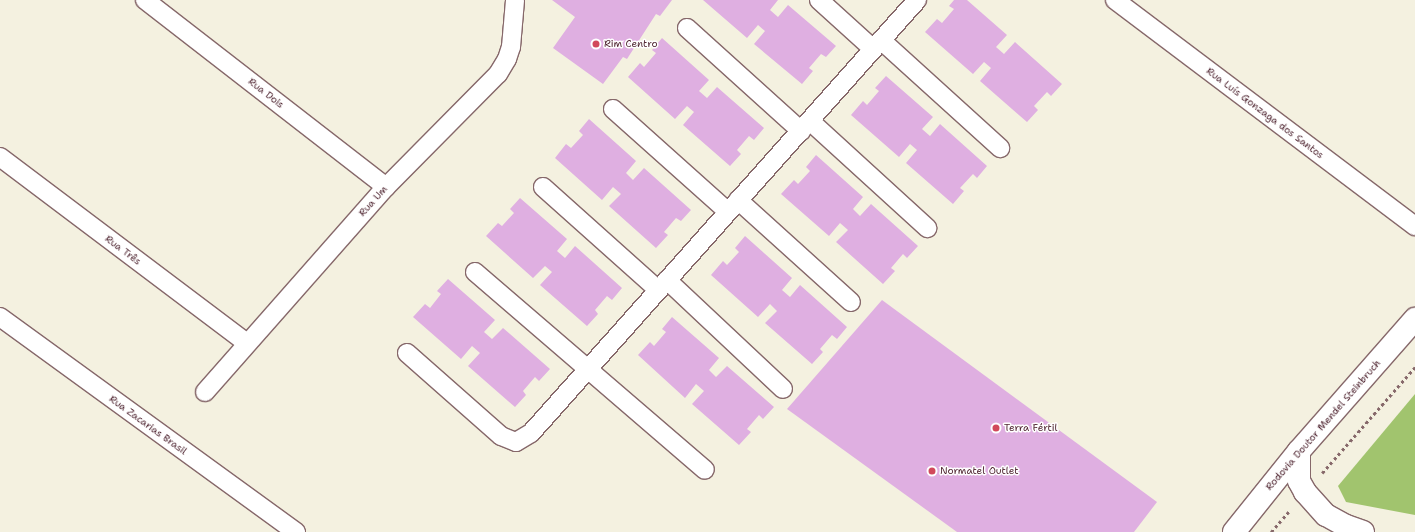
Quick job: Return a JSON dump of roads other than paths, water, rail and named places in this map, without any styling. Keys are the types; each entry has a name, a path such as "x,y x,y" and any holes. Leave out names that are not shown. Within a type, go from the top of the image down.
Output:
{"highway":[{"name":"Rodovia Doutor Mendel Steinbruch","path":"1234,532 1299,451 1415,319"},
{"path":"1299,451 1299,481 1305,492 1326,515 1346,526 1364,532"}],"street":[{"name":"Rua Dois","path":"145,0 386,187"},
{"name":"Rua Um","path":"204,392 386,187 498,74 507,60 511,47 515,0"},
{"path":"819,0 877,45 1000,148"},
{"path":"407,353 500,436 516,442 531,433 917,0"},
{"name":"Rua Luís Gonzaga dos Santos","path":"1115,0 1415,226"},
{"path":"688,28 926,228"},
{"path":"613,109 851,302"},
{"name":"Rua Três","path":"0,157 247,343"},
{"path":"543,187 662,285 783,388"},
{"path":"476,272 589,368 705,470"},
{"name":"Rua Zacarias Brasil","path":"0,317 296,532"}],"place":[{"name":"Rim Centro","path":"596,44"},
{"name":"Terra Fértil","path":"996,428"},
{"name":"Normatel Outlet","path":"932,471"}]}
